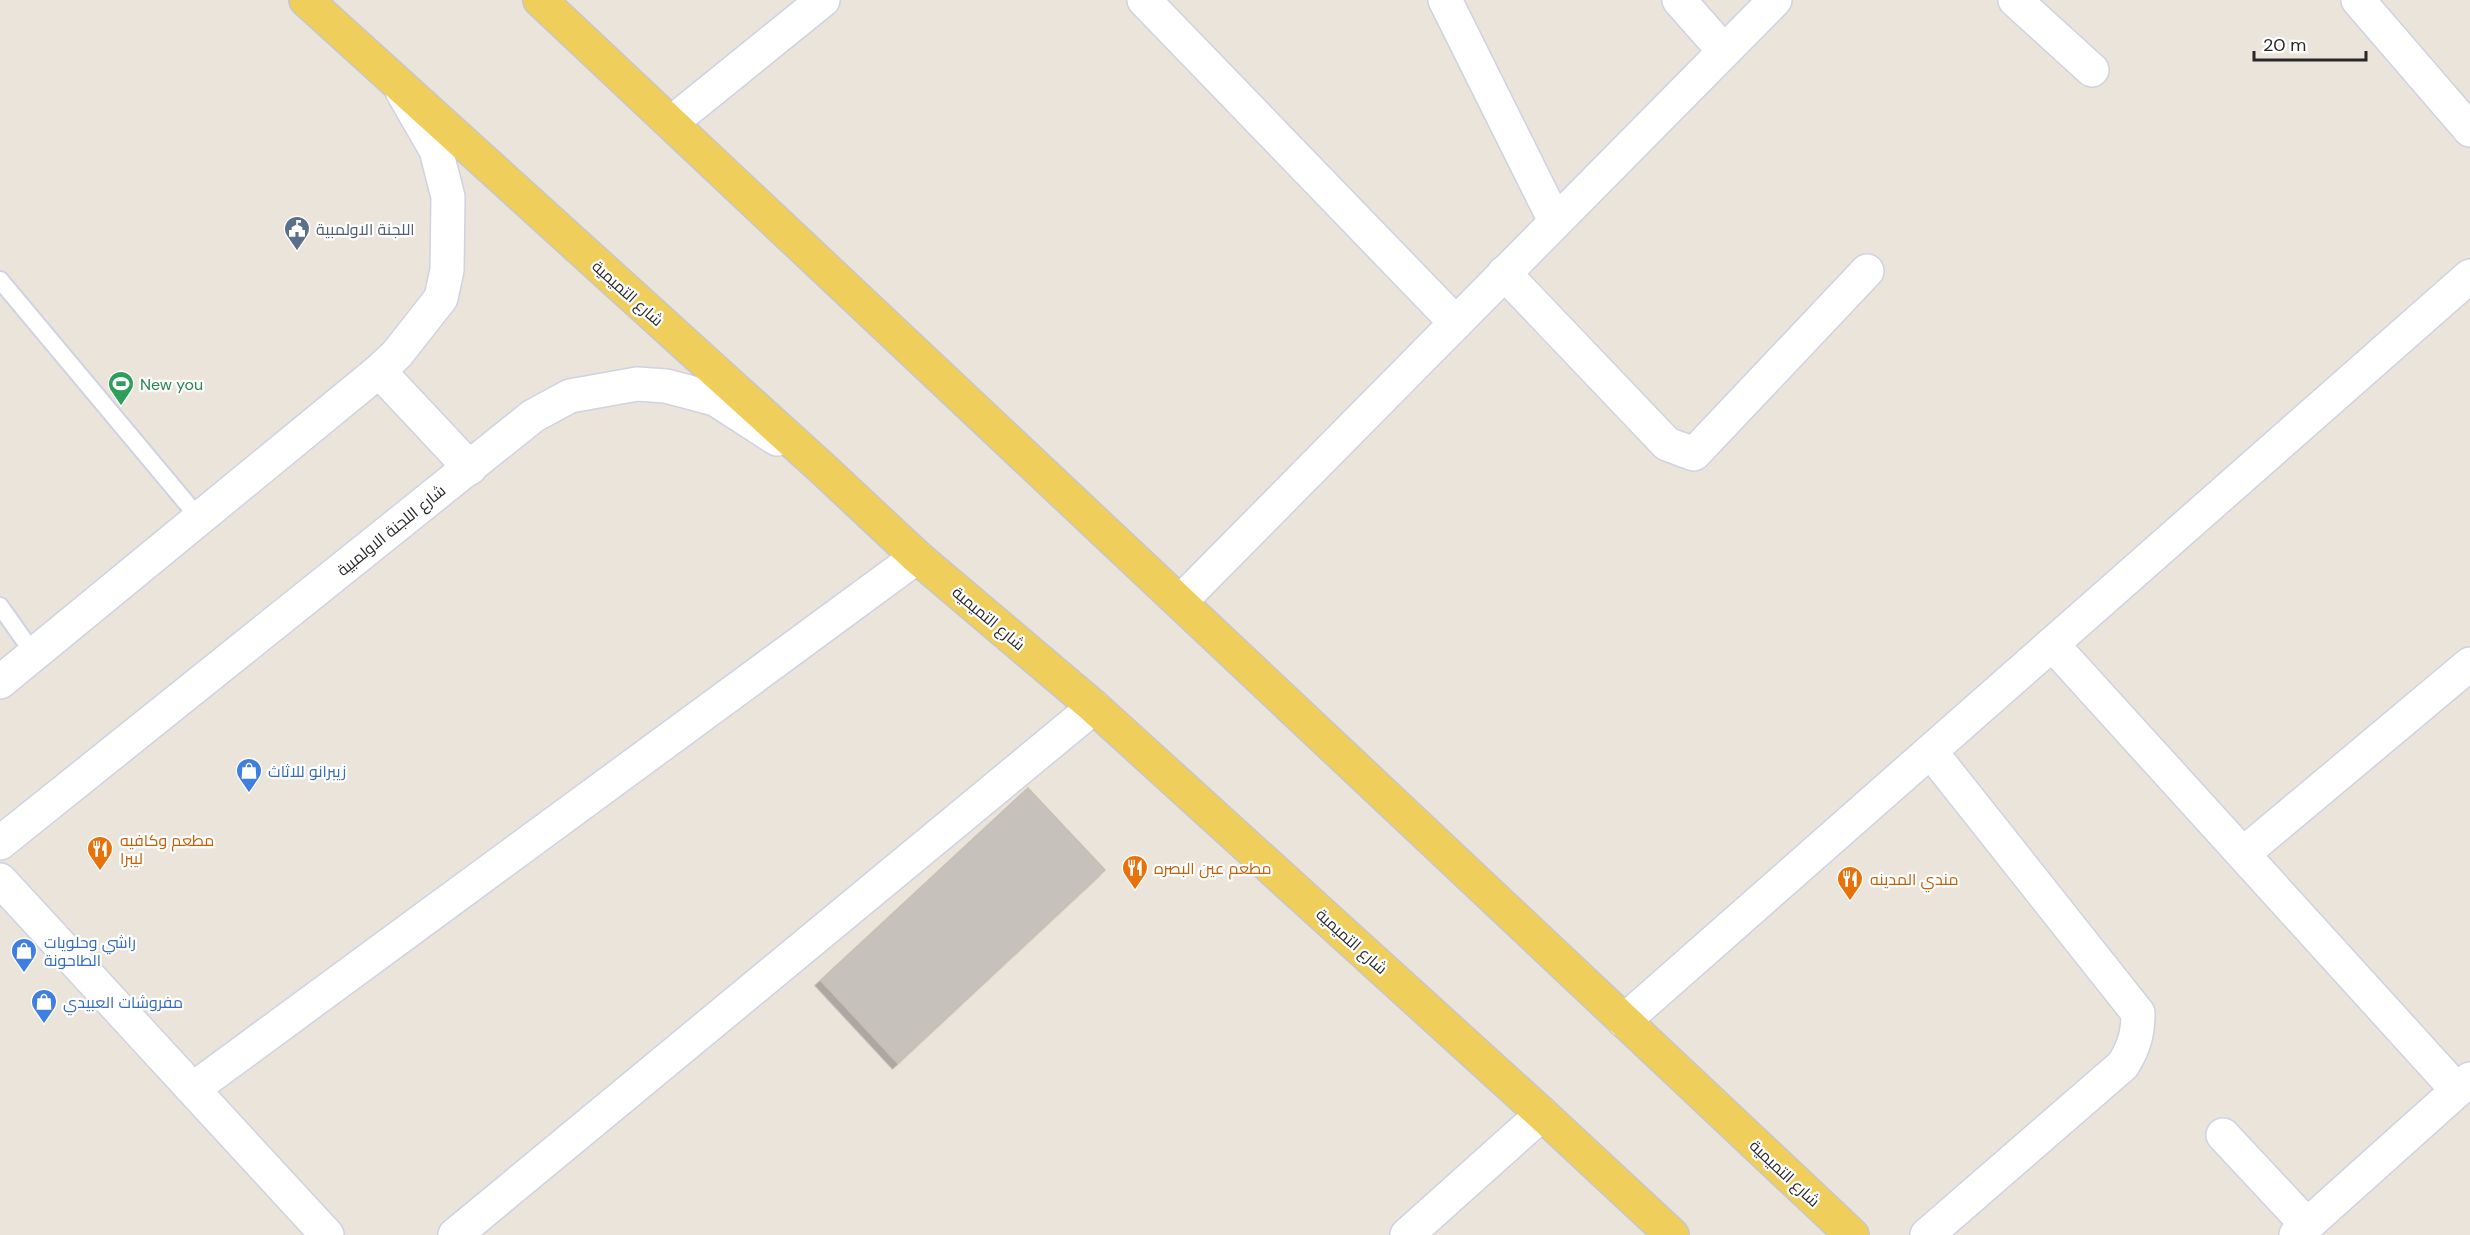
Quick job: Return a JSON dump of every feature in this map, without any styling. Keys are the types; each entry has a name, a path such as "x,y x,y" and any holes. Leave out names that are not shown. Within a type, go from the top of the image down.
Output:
{"main road":[{"name":"شارع التميمية","path":"306,0 823,469 917,558 1094,707 1672,1235"},
{"name":"شارع التميمية","path":"540,0 1852,1235"}],"street":[{"path":"671,123 823,0"},
{"path":"1144,0 1456,323"},
{"path":"1445,0 1555,221"},
{"path":"1679,0 1724,51"},
{"path":"1180,602 1775,0"},
{"path":"2015,0 2092,69"},
{"path":"2358,0 2470,130"},
{"path":"0,682 379,371 397,354 441,298 447,270 448,197 436,150 400,87"},
{"path":"1504,273 1667,444 1694,454 1867,271"},
{"path":"1624,1021 2470,276"},
{"path":"379,371 470,468"},
{"name":"شارع اللجنة الاولمبية","path":"0,843 533,416 570,396 637,384 666,386 715,399 823,469"},
{"path":"193,1089 917,558"},
{"path":"2052,644 2243,854 2464,1085 2301,1230 2223,1135"},
{"path":"2243,854 2470,664"},
{"path":"455,1235 1094,707"},
{"path":"1927,1235 2122,1065 2132,1049 2138,1029 2138,1013 1930,752"},
{"path":"0,880 327,1235"},
{"path":"1407,1235 1542,1114"}],"lane":[{"path":"0,280 199,518"},
{"path":"0,606 34,654"}],"building":[{"path":"1028,788 1105,870 898,1063 821,980"}],"place":[{"name":"اللجنة الاولمبية","path":"297,252"},
{"name":"New you","path":"121,407"},
{"name":"زيبرانو للاثاث","path":"249,794"},
{"name":"مطعم وكافيه ليبرا","path":"100,872"},
{"name":"مطعم عين البصره","path":"1135,891"},
{"name":"مندي المدينه","path":"1850,902"},
{"name":"راشي وحلويات الطاحونة","path":"24,974"},
{"name":"مفروشات العبيدي","path":"44,1025"}]}
